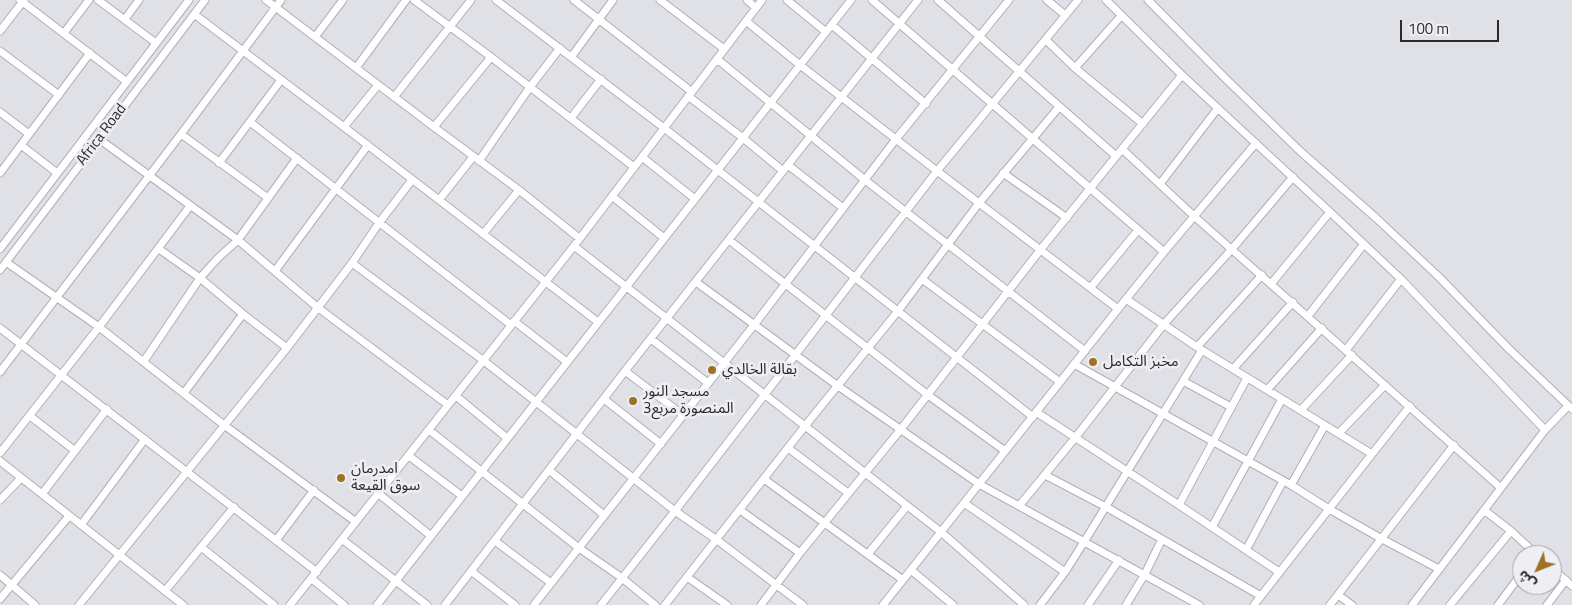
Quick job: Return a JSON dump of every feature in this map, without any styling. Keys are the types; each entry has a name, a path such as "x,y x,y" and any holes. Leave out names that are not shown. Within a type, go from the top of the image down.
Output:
{"street":[{"path":"0,31 22,0 127,82"},
{"path":"64,33 89,0"},
{"path":"98,0 156,44"},
{"path":"124,19 139,0"},
{"name":"Africa Road","path":"0,270 205,0"},
{"path":"266,0 580,238"},
{"path":"0,372 281,0"},
{"path":"315,37 343,0"},
{"path":"356,68 406,0"},
{"path":"414,0 634,168"},
{"path":"394,97 471,0"},
{"path":"496,0 572,56 898,311 1034,414 1127,471 1279,572"},
{"path":"574,0 743,138 843,208"},
{"path":"572,56 613,0"},
{"path":"660,0 724,49"},
{"path":"747,0 756,8"},
{"path":"290,605 574,246 762,0"},
{"path":"787,0 826,32"},
{"path":"377,605 850,0"},
{"path":"872,0 1164,252"},
{"path":"445,605 625,371 918,0"},
{"path":"938,0 1116,156"},
{"path":"534,605 786,284 896,139 1008,0"},
{"path":"1047,0 1065,15"},
{"path":"601,605 937,171 1078,0"},
{"path":"1106,0 1182,75 1401,279 1545,430"},
{"path":"1148,0 1287,139 1438,276 1570,408 1545,430 1412,605"},
{"path":"187,1 196,12 243,52 368,145 598,322"},
{"name":"Africa Road","path":"1,244 127,82 187,1"},
{"path":"1075,68 1121,16"},
{"path":"746,21 800,65 1118,309"},
{"path":"832,25 926,104"},
{"path":"1046,40 1075,68 1143,124"},
{"path":"439,200 476,159 560,48"},
{"path":"0,51 59,95"},
{"path":"0,174 90,53"},
{"path":"434,127 490,57"},
{"path":"717,59 865,180 1085,351"},
{"path":"761,605 1041,249 1182,75"},
{"path":"570,118 601,79"},
{"path":"219,163 281,80"},
{"path":"344,127 378,85"},
{"path":"665,605 898,311 979,203 1059,107"},
{"path":"1160,184 1218,108"},
{"path":"0,112 29,134"},
{"path":"250,122 379,223 567,362"},
{"path":"181,134 268,198"},
{"path":"99,139 238,240 318,307 448,405"},
{"path":"883,605 1164,252 1256,144"},
{"path":"21,145 57,173"},
{"path":"275,271 368,145"},
{"path":"1122,148 1195,217 1501,488"},
{"path":"642,156 695,199"},
{"path":"144,361 200,278 238,240 297,158"},
{"path":"1003,173 1067,218"},
{"path":"1019,506 1164,324 1232,249 1292,177"},
{"path":"80,605 287,348 412,180"},
{"path":"483,234 519,190"},
{"path":"612,196 664,238"},
{"path":"0,453 99,328 190,206"},
{"path":"1272,284 1330,212"},
{"path":"1091,287 1138,230"},
{"path":"729,240 1005,451"},
{"path":"1308,316 1364,244"},
{"path":"574,246 941,532 1024,605"},
{"path":"159,249 200,278 287,348"},
{"path":"6,262 144,361 224,425 356,522"},
{"path":"352,263 484,361 675,511 803,605"},
{"path":"1040,605 1065,572 1184,381 1199,348 1262,275"},
{"path":"922,279 1060,382"},
{"path":"1346,350 1401,279"},
{"path":"696,282 838,386 979,484 1197,604"},
{"path":"1126,299 1232,369 1372,454"},
{"path":"1232,369 1293,302"},
{"path":"184,393 244,314"},
{"path":"0,328 318,572"},
{"path":"1267,390 1322,328"},
{"path":"651,338 708,383"},
{"path":"1301,410 1352,355"},
{"path":"1074,364 1291,485 1382,539 1439,568"},
{"path":"625,371 683,415"},
{"path":"1179,505 1247,378"},
{"path":"1184,381 1232,407"},
{"path":"1339,434 1385,385"},
{"path":"456,396 507,438"},
{"path":"604,399 661,444"},
{"path":"1212,527 1282,399"},
{"path":"1254,605 1410,406"},
{"path":"42,494 107,409"},
{"path":"30,416 74,450"},
{"path":"1291,485 1325,425"},
{"path":"429,430 655,605"},
{"path":"81,525 145,439"},
{"path":"1330,605 1454,445"},
{"path":"788,448 848,493"},
{"path":"409,456 462,496"},
{"path":"0,461 183,605"},
{"path":"549,470 604,515"},
{"path":"1045,475 1106,507 1261,596"},
{"path":"0,500 21,478"},
{"path":"764,479 903,580"},
{"path":"1246,550 1283,481"},
{"path":"277,540 314,490"},
{"path":"379,494 431,536"},
{"path":"964,503 1065,572"},
{"path":"868,554 907,506"},
{"path":"165,591 234,507"},
{"path":"740,510 800,553"},
{"path":"1484,510 1526,545"},
{"path":"0,599 69,516"},
{"path":"1450,605 1511,531"},
{"path":"1126,605 1145,574 1162,539"},
{"path":"343,540 427,605"},
{"path":"495,542 551,583"},
{"path":"201,547 274,605"},
{"path":"1088,605 1119,560"},
{"path":"911,570 953,605"},
{"path":"471,571 515,605"},
{"path":"0,575 35,605"},
{"path":"687,577 726,605"},
{"path":"1562,577 1572,586"},
{"path":"312,579 344,605"},
{"path":"1547,605 1566,580"},
{"path":"1498,605 1512,586"},
{"path":"1338,595 1352,605"}],"place":[{"name":"مخبز التكامل","path":"1093,362"},
{"name":"بقالة الخالدي","path":"712,370"},
{"name":"مسجد النور المنصورة مربع3","path":"633,401"},
{"name":"امدرمان سوق القيعة","path":"341,478"}]}
